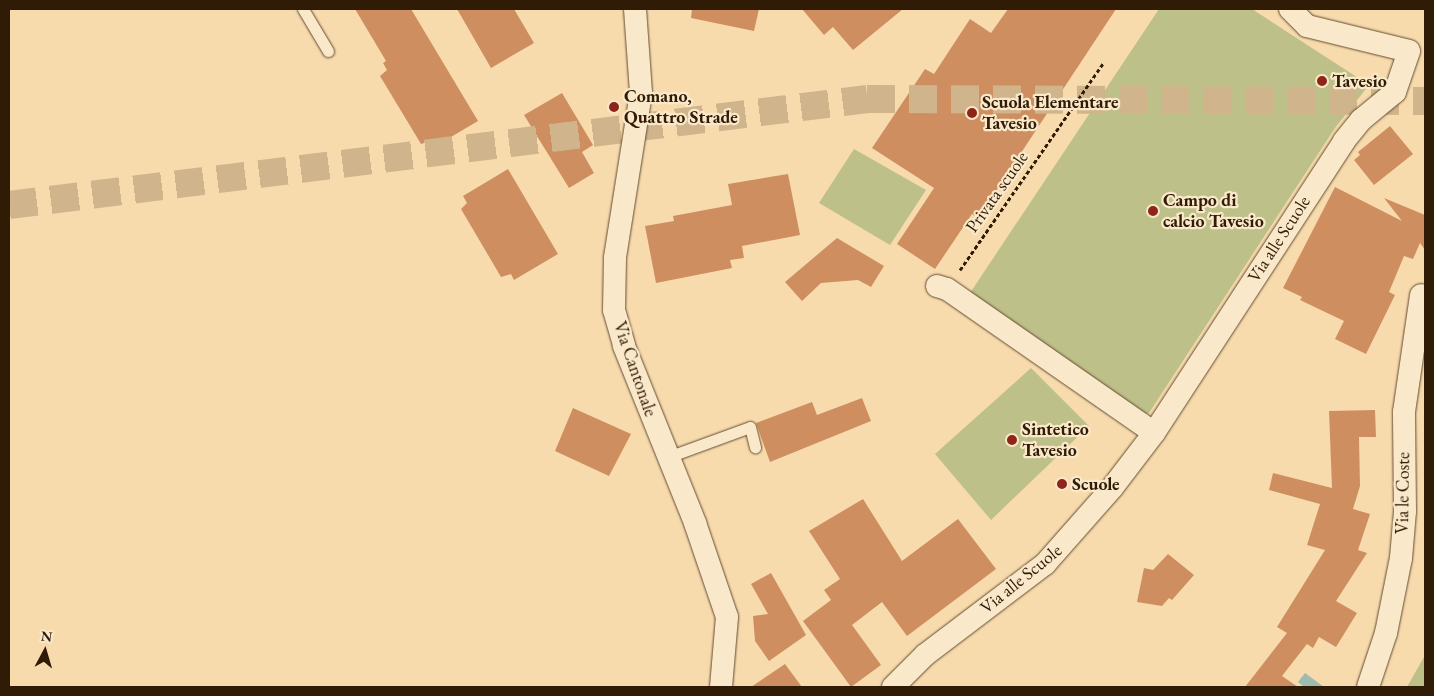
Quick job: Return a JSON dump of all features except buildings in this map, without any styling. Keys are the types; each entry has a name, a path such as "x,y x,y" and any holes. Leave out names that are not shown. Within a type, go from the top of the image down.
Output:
{"street":[{"name":"Via Cantonale","path":"636,9 641,94 615,258 614,310 624,346 695,523 727,617 721,687"},
{"name":"Via alle Scuole","path":"893,687 924,655 1045,564 1107,495 1154,434 1344,141 1361,120 1395,92 1409,51 1307,26 1290,9"},
{"path":"942,288 1154,434"},
{"name":"Via le Coste","path":"1368,687 1388,624 1401,558 1405,511 1404,412 1421,295"}],"lane":[{"path":"303,9 328,51"},
{"path":"668,457 750,427 755,447"}],"path":[{"name":"Privata scuole","path":"942,288 1104,62"}],"green space":[{"name":"Campo di calcio Tavesio","path":"1159,9 1252,9 1369,85 1335,128 1149,413 1139,415 970,293"},
{"path":"854,149 926,190 890,245 819,203"},
{"name":"Sintetico Tavesio","path":"1031,368 1089,426 991,520 935,454"},
{"path":"1425,655 1425,687 1407,687"}],"shaded area":[{"path":"1305,673 1324,687 1304,687 1298,682"}],"tunnel":[{"path":"9,205 867,99 1425,101"}],"place":[{"name":"Tavesio","path":"1322,81"},
{"name":"Comano, Quattro Strade","path":"614,107"},
{"name":"Scuola Elementare Tavesio","path":"972,113"},
{"name":"Campo di calcio Tavesio","path":"1153,211"},
{"name":"Sintetico Tavesio","path":"1012,440"},
{"name":"Scuole","path":"1062,484"}]}
